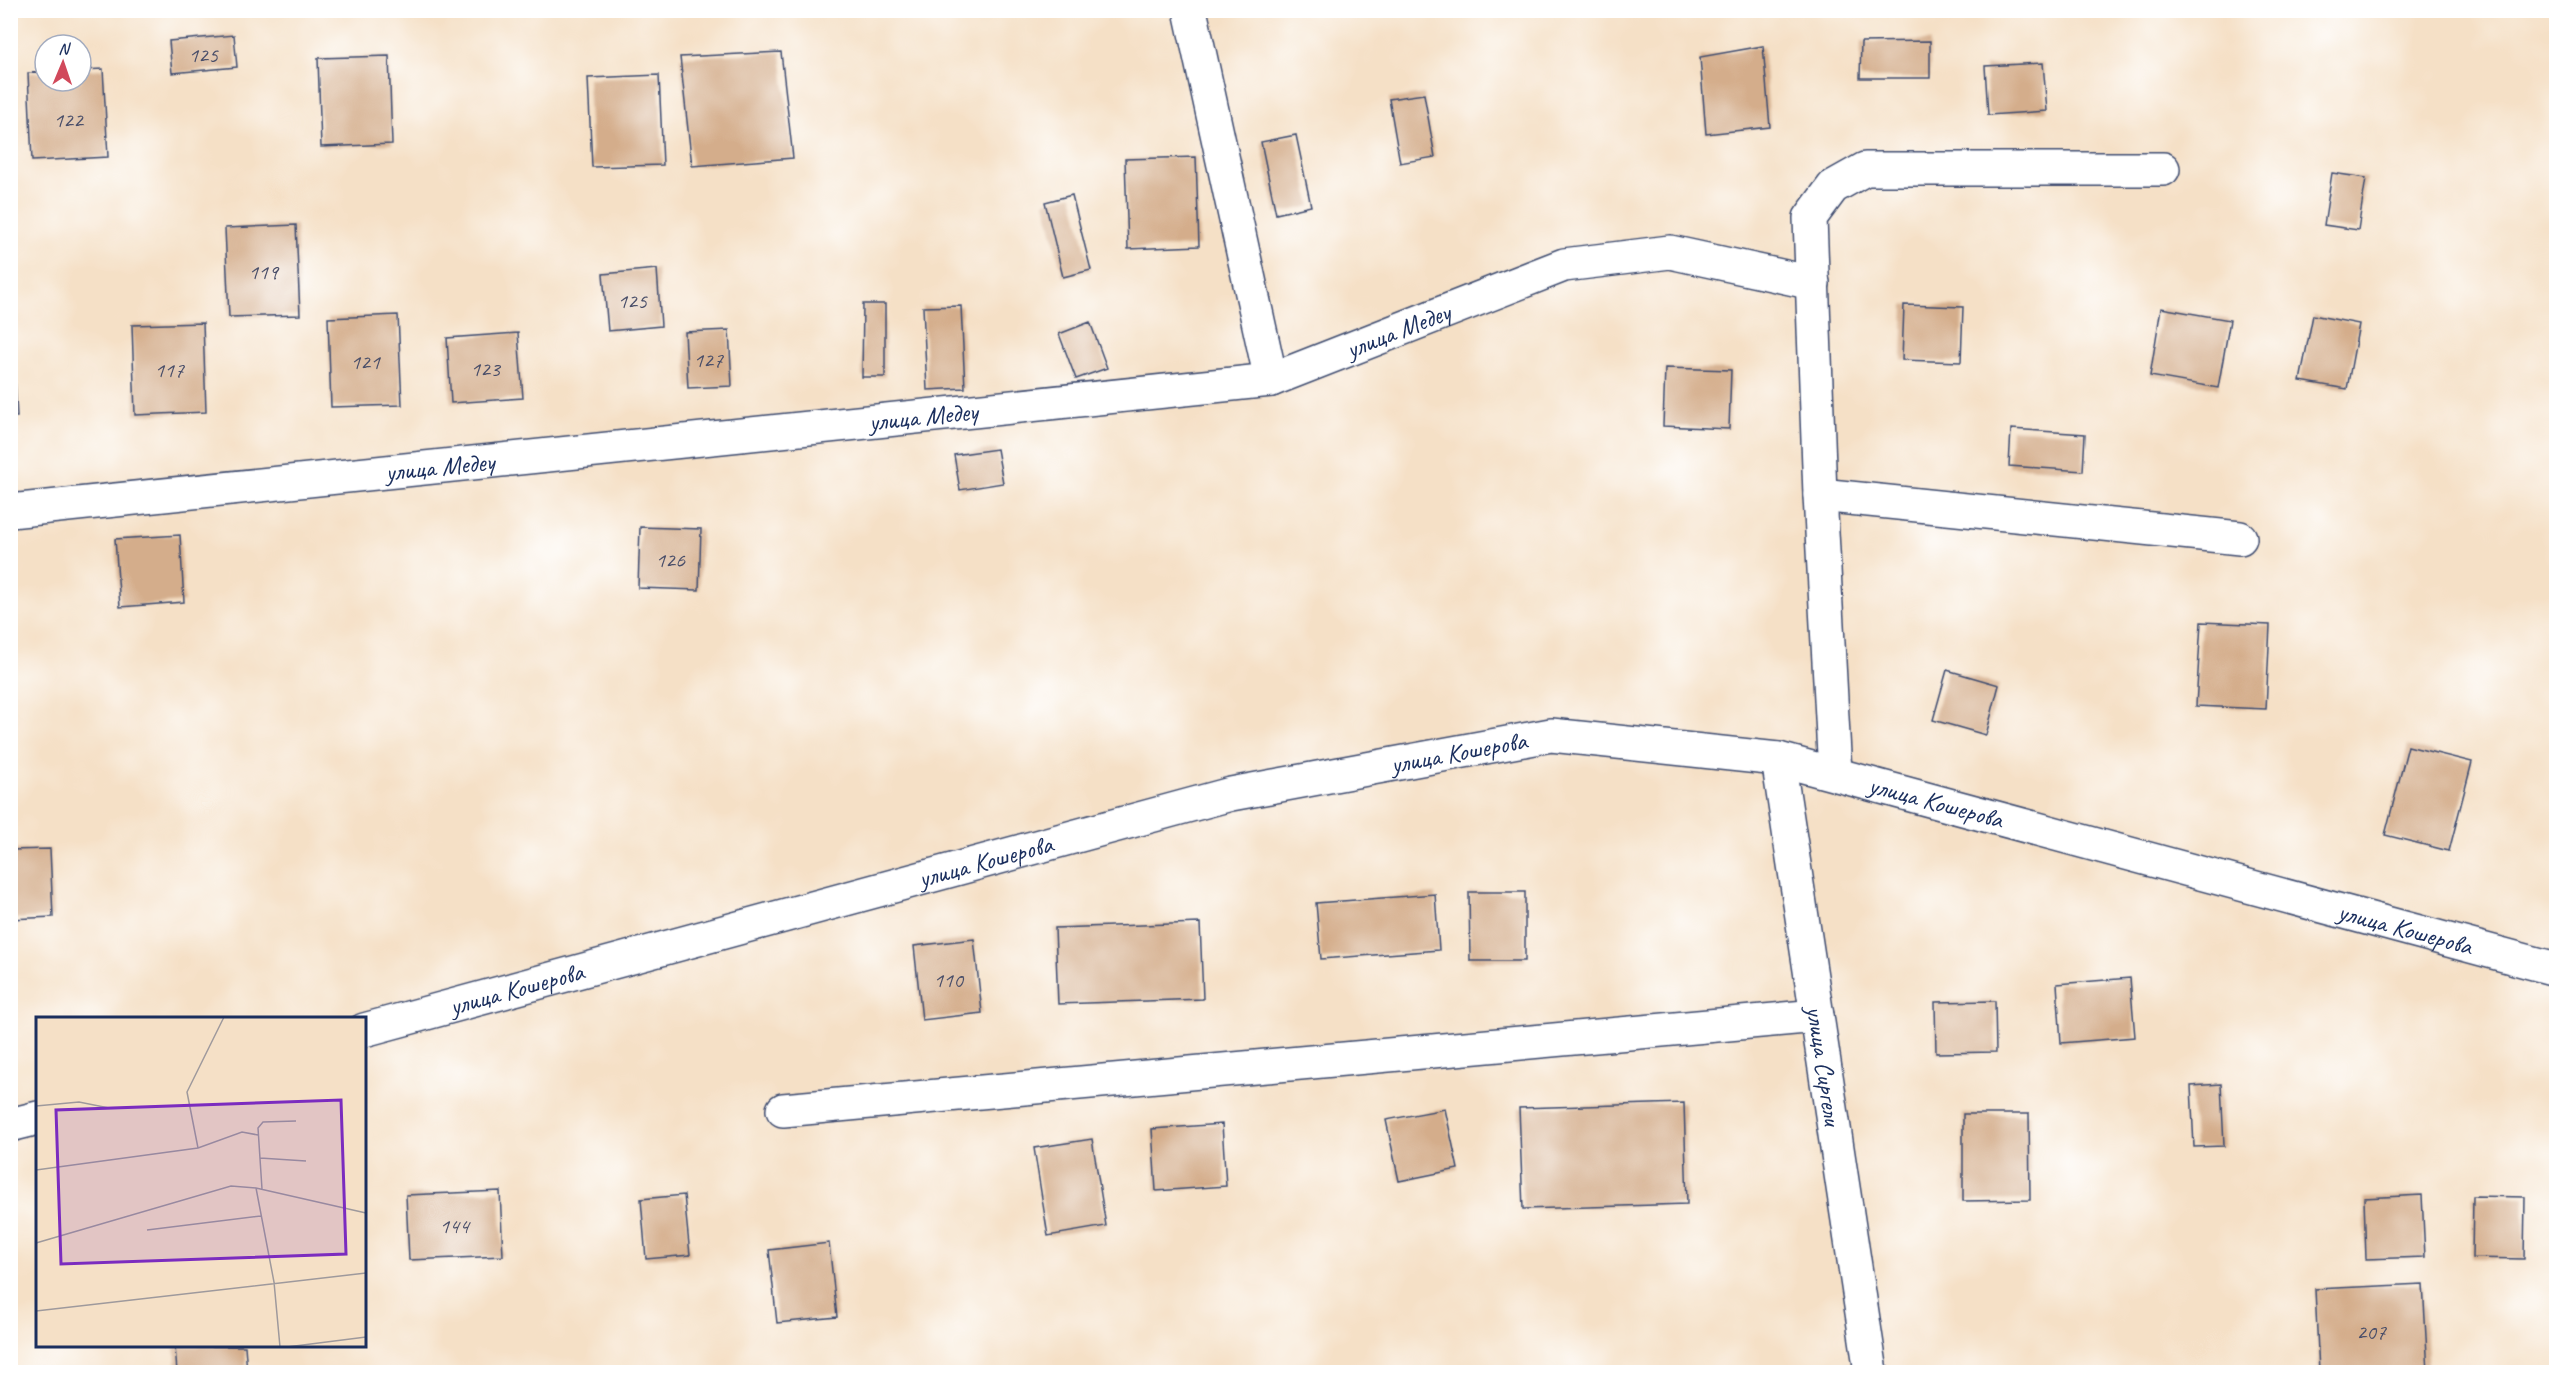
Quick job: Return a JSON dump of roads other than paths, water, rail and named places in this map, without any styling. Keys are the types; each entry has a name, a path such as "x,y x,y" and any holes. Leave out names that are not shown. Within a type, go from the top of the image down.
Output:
{"street":[{"path":"1190,10 1271,380"},
{"path":"1835,773 1820,495 1810,219 1833,187 1865,170 2163,169"},
{"name":"улица Медеу","path":"10,511 1271,380 1564,265 1670,252 1813,283"},
{"path":"1820,495 2240,538"},
{"name":"улица Кошерова","path":"366,1029 1231,794 1551,735 1778,759 2556,969"},
{"name":"улица Сиргели","path":"1778,759 1871,1372"},
{"path":"783,1110 1817,1016"},
{"path":"10,1125 36,1118"}]}
